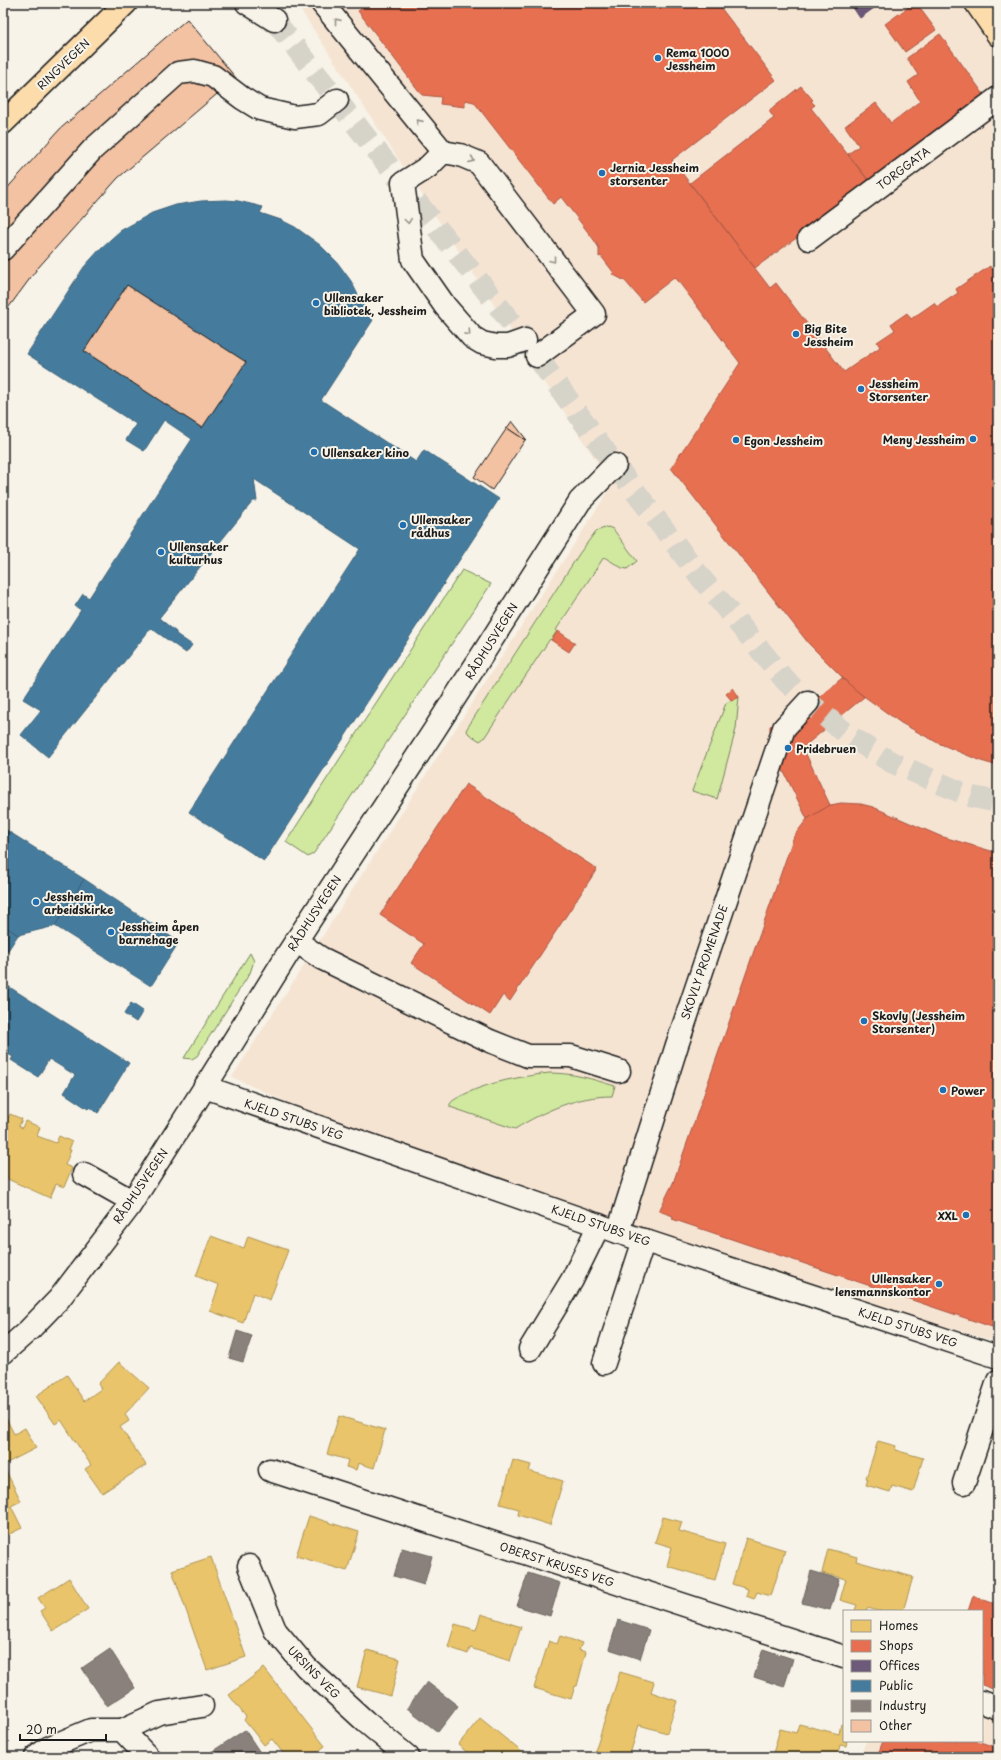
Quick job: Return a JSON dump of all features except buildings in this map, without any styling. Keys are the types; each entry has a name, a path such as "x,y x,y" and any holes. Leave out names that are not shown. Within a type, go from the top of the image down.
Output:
{"main road":[{"path":"976,3 998,35"},
{"name":"RINGVEGEN","path":"3,123 127,4"}],"street":[{"path":"247,3 274,20 270,3"},
{"path":"322,3 443,152 460,155 479,163 594,314 531,348 496,346 482,343 472,337 445,306 413,260 403,183 428,167 443,152"},
{"path":"3,249 93,149 178,73 195,71 213,76 242,98 260,109 295,117 319,114 337,100"},
{"name":"TORGGATA","path":"809,238 998,98"},
{"name":"RÅDHUSVEGEN","path":"3,1353 29,1330 59,1299 132,1201 296,941 435,729 580,500 615,465"},
{"name":"SKOVLY PROMENADE","path":"530,1348 572,1280 609,1228 679,1038 784,728 808,702"},
{"path":"296,941 321,958 490,1041 528,1056 571,1056 619,1072"},
{"name":"KJELD STUBS VEG","path":"205,1087 644,1240 998,1357"},
{"path":"84,1174 132,1201"},
{"path":"604,1363 644,1240"},
{"path":"964,1483 998,1381"},
{"name":"OBERST KRUSES VEG","path":"270,1470 843,1657"},
{"name":"URSINS VEG","path":"249,1566 275,1630 306,1667 366,1722 408,1757"},
{"path":"983,1702 998,1708"},
{"path":"36,1757 48,1748 91,1730 122,1730 159,1713 202,1706"},
{"path":"122,1730 148,1757"}],"shaded area":[{"path":"296,3 998,3 998,1342 628,1234 433,1170 232,1077 612,485"},
{"path":"983,1713 998,1718 998,1757 860,1757 866,1742 983,1742"}],"green space":[{"path":"608,527 613,529 637,561 627,569 622,568 604,557 551,640 550,639 484,738 480,741 469,734 466,730 579,554 596,531"},
{"path":"462,570 491,584 314,853 308,857 286,842"},
{"path":"739,697 736,729 717,799 692,791 726,703"},
{"path":"250,953 254,961 250,973 197,1056 192,1059 184,1058"},
{"path":"549,1073 575,1075 615,1086 612,1096 586,1099 561,1106 537,1116 515,1129 450,1107 451,1102 455,1099 485,1086 517,1078"}],"tunnel":[{"path":"274,20 525,340 615,465 702,579 785,680 808,702 848,735 891,762 973,797 998,802"}],"place":[{"name":"Rema 1000 Jessheim","path":"658,58"},
{"name":"Jernia Jessheim storsenter","path":"602,173"},
{"name":"Ullensaker bibliotek, Jessheim","path":"316,303"},
{"name":"Big Bite Jessheim","path":"796,334"},
{"name":"Jessheim Storsenter","path":"861,389"},
{"name":"Meny Jessheim","path":"973,439"},
{"name":"Egon Jessheim","path":"736,440"},
{"name":"Ullensaker kino","path":"314,452"},
{"name":"Ullensaker rådhus","path":"403,525"},
{"name":"Ullensaker kulturhus","path":"161,552"},
{"name":"Pridebruen","path":"788,748"},
{"name":"Jessheim arbeidskirke","path":"36,902"},
{"name":"Jessheim åpen barnehage","path":"111,932"},
{"name":"Skovly (Jessheim Storsenter)","path":"864,1021"},
{"name":"Power","path":"943,1090"},
{"name":"XXL","path":"966,1215"},
{"name":"Ullensaker lensmannskontor","path":"939,1284"}]}
